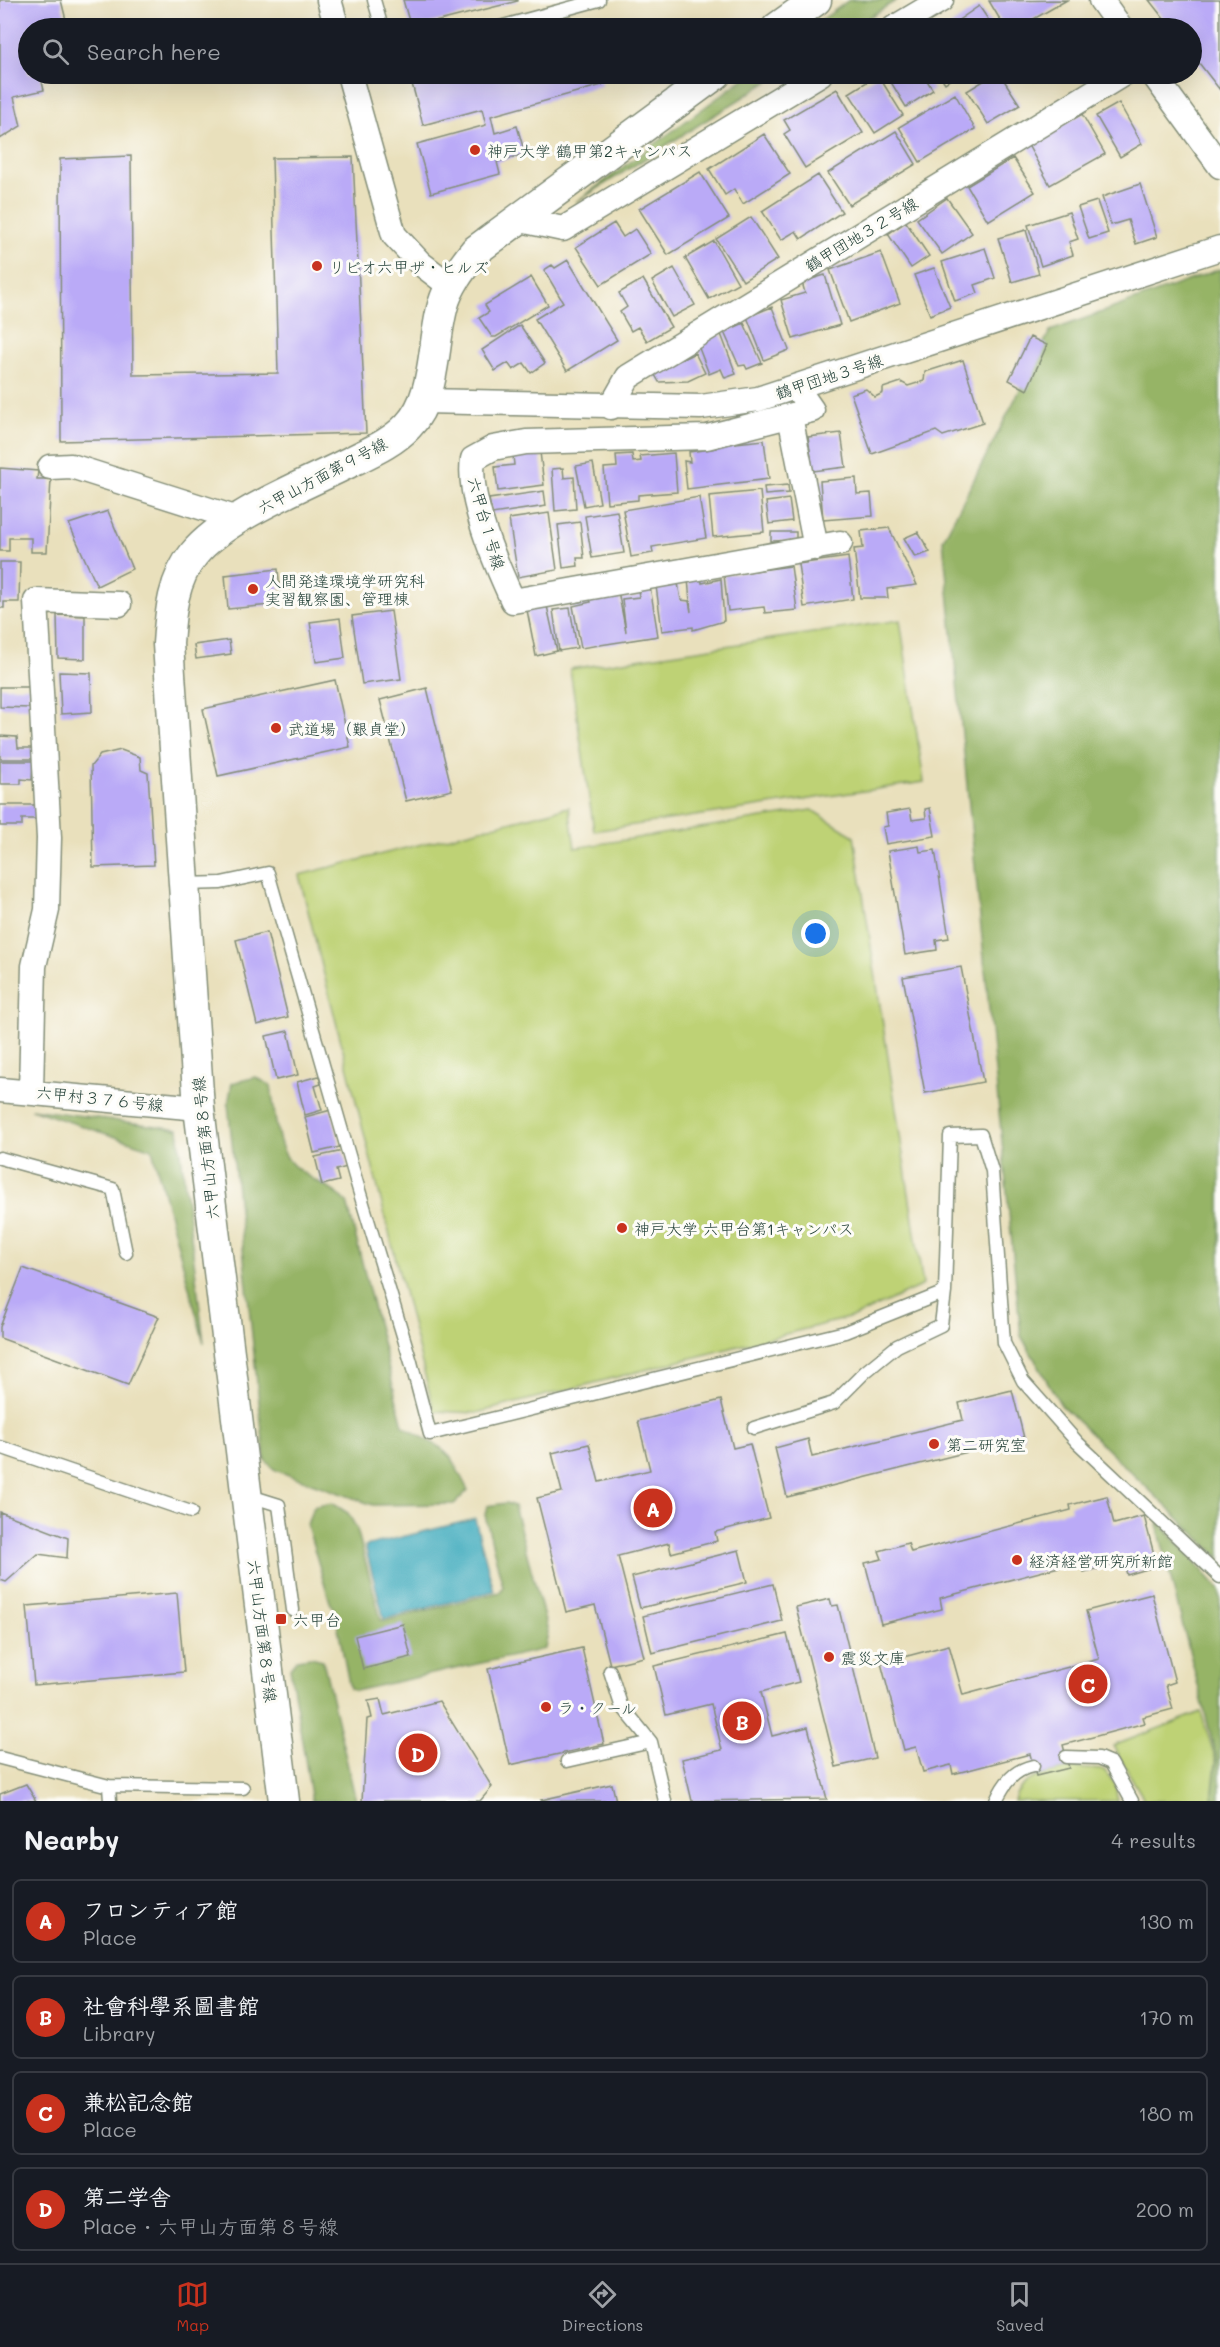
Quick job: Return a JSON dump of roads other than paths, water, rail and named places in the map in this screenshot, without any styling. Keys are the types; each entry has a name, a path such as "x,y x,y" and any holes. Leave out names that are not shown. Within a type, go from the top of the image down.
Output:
{"street":[{"path":"329,0 334,18"},
{"path":"791,18 816,0"},
{"path":"911,18 941,0"},
{"path":"1101,0 1114,18"},
{"path":"352,84 394,235 420,263 450,286"},
{"name":"六甲山方面第９号線","path":"238,519 387,443 410,424 423,401 443,306 450,286 475,250 702,84"},
{"path":"516,219 563,229 802,84"},
{"name":"鶴甲団地３２号線","path":"611,407 628,377 1108,84"},
{"path":"1160,84 1220,166"},
{"name":"鶴甲団地３号線","path":"423,401 611,407 701,407 758,399 1220,248"},
{"name":"六甲台１号線","path":"796,387 812,410 707,437 526,442 493,448 473,459 471,477 493,557 513,601 840,543"},
{"path":"790,416 816,548"},
{"path":"50,467 71,466 238,519"},
{"name":"六甲山方面第８号線","path":"238,519 194,554 180,577 170,611 168,644 199,1108 284,1801"},
{"path":"31,1091 34,966 47,910 49,838 36,601 118,604"},
{"name":"六甲村３７６号線","path":"0,1090 199,1108"}],"lane":[{"path":"374,0 379,18"},
{"path":"533,18 599,0"},
{"path":"184,884 220,882 268,873 430,1434 845,1332 945,1292"},
{"path":"754,1428 834,1403 865,1372 897,1346 941,1325 945,1292 950,1136 981,1135 992,1170 1004,1343 1023,1381 1078,1443 1220,1577"},
{"path":"0,1158 113,1189 126,1253"},
{"path":"0,1447 191,1512"},
{"path":"246,1495 279,1505 293,1610"},
{"path":"610,1671 621,1705 651,1743 665,1801"},
{"path":"567,1761 651,1743"},
{"path":"1066,1757 1099,1758 1111,1763 1132,1801"},
{"path":"0,1758 108,1786 243,1788"},
{"path":"996,1801 1002,1788 1019,1769 1033,1766"},
{"path":"108,1786 110,1801"}],"water":[{"path":"475,1519 494,1591 384,1619 365,1546"}],"place":[{"name":"神戸大学 鶴甲第2キャンパス","path":"475,150"},
{"name":"リビオ六甲ザ・ヒルズ","path":"317,266"},
{"name":"人間発達環境学研究科 実習観察園、管理棟","path":"253,589"},
{"name":"武道場（艱貞堂）","path":"276,728"},
{"name":"神戸大学 六甲台第1キャンパス","path":"622,1228"},
{"name":"第二研究室","path":"934,1444"},
{"name":"フロンティア館","path":"653,1508"},
{"name":"経済経営研究所新館","path":"1017,1560"},
{"name":"六甲台","path":"281,1619"},
{"name":"震災文庫","path":"829,1657"},
{"name":"兼松記念館","path":"1088,1684"},
{"name":"ラ・クール","path":"546,1707"},
{"name":"社會科學系圖書館","path":"742,1721"},
{"name":"第二学舎","path":"418,1753"}]}
